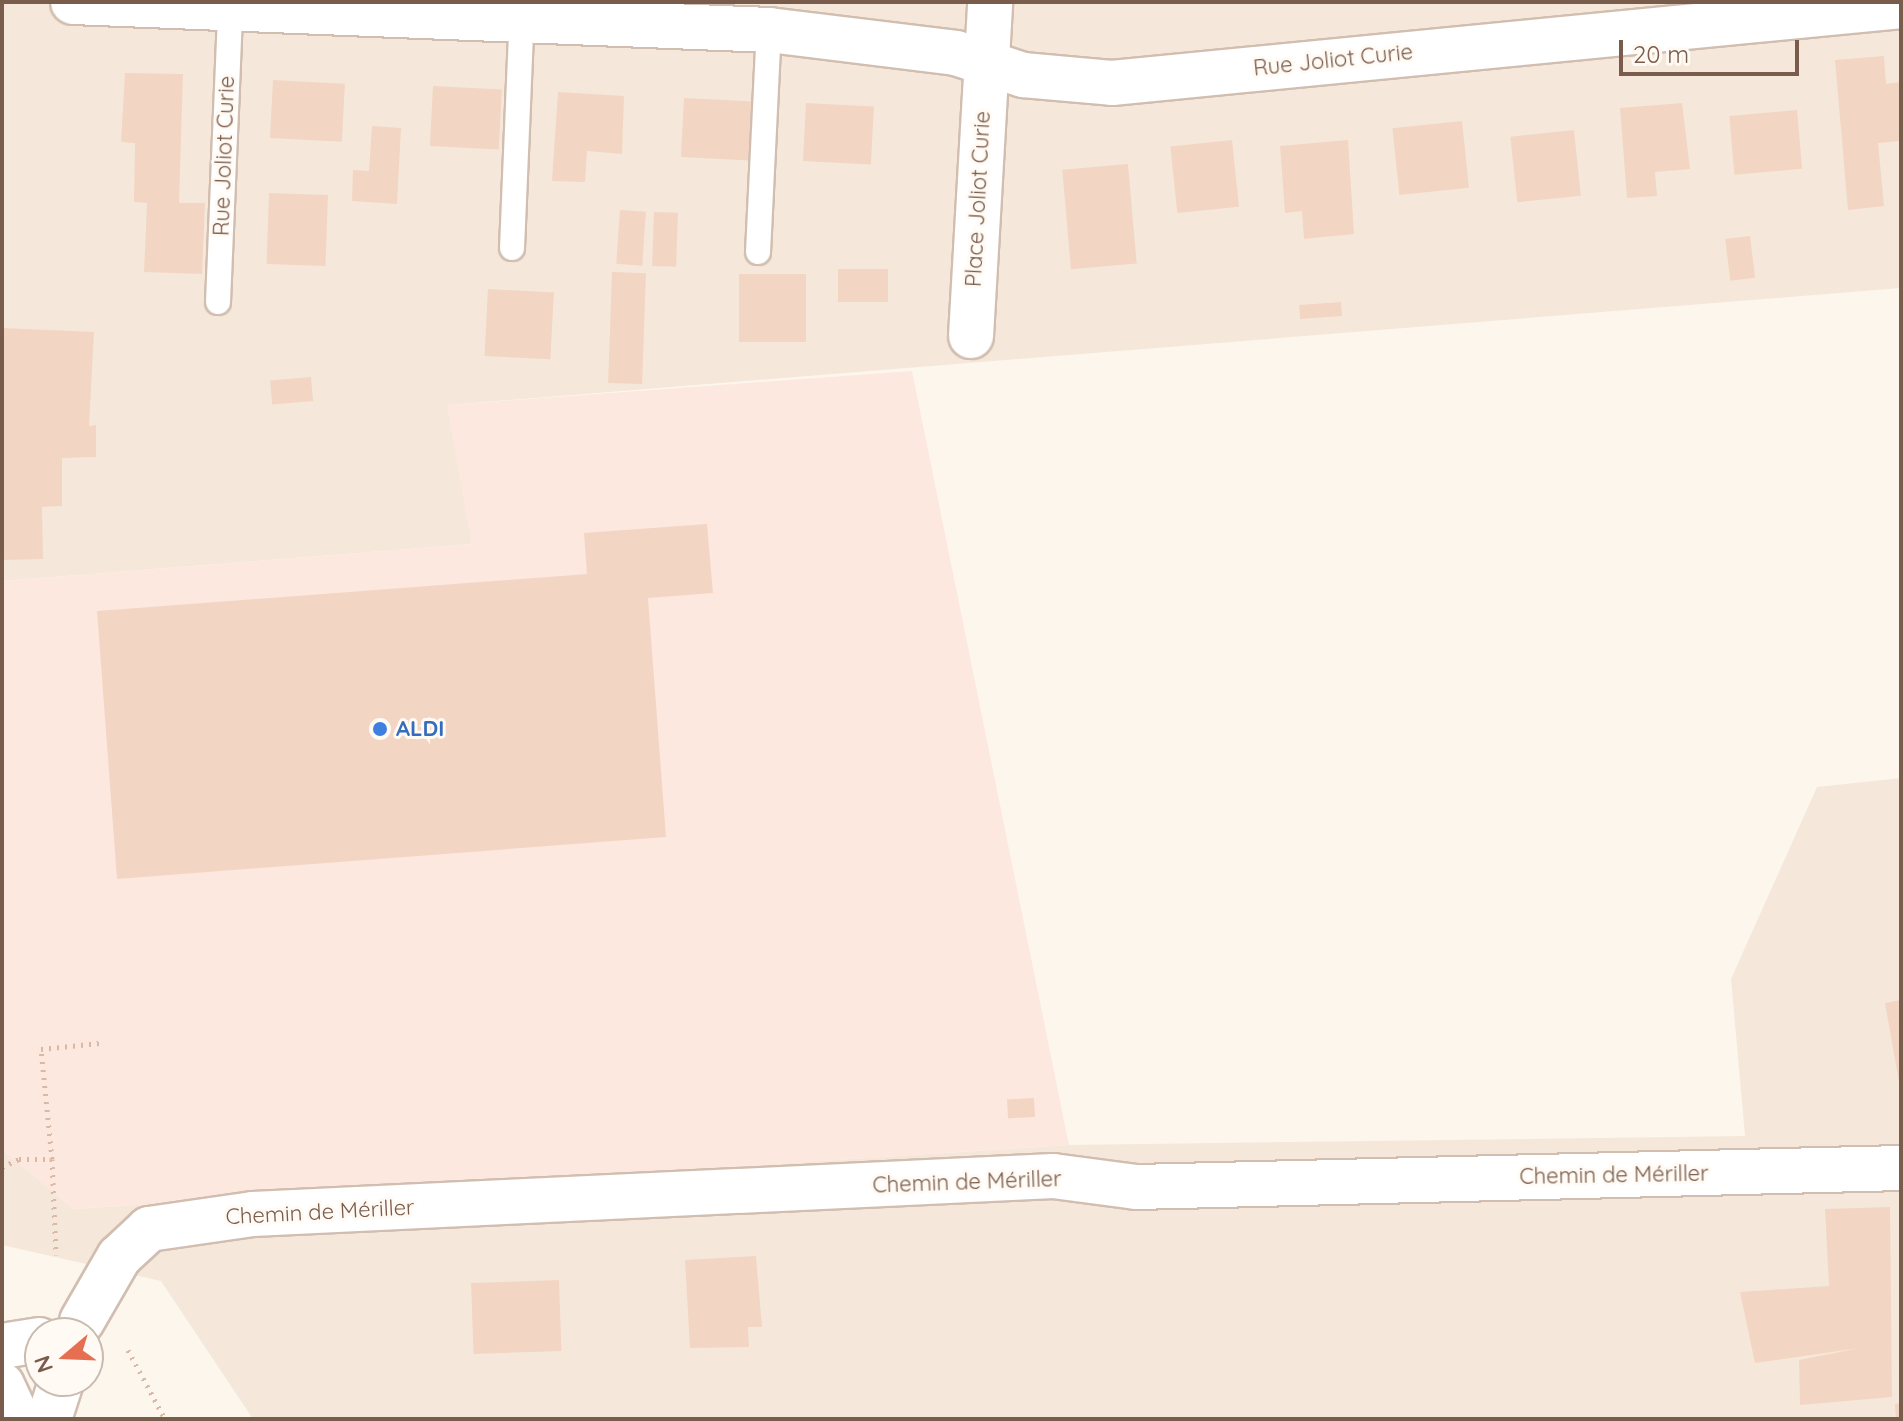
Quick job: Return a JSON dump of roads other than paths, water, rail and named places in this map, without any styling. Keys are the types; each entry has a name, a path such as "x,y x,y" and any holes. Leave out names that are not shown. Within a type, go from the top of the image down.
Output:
{"street":[{"name":"Rue Joliot Curie","path":"73,2 221,8 522,10 769,30 984,62 1023,75 1112,83 1636,15 1901,6"},
{"name":"Place Joliot Curie","path":"971,336 984,62 990,2"},
{"name":"Chemin de Mériller","path":"80,1317 133,1242 149,1229 195,1219 1053,1176 1136,1187 1901,1168"},
{"path":"2,1346 24,1343"},
{"path":"2,1385 18,1419"},
{"path":"49,1419 56,1397"}],"lane":[{"name":"Rue Joliot Curie","path":"218,302 221,8"},
{"path":"512,248 522,10"},
{"path":"758,252 769,30"}],"place":[{"name":"ALDI","path":"380,729"}]}
